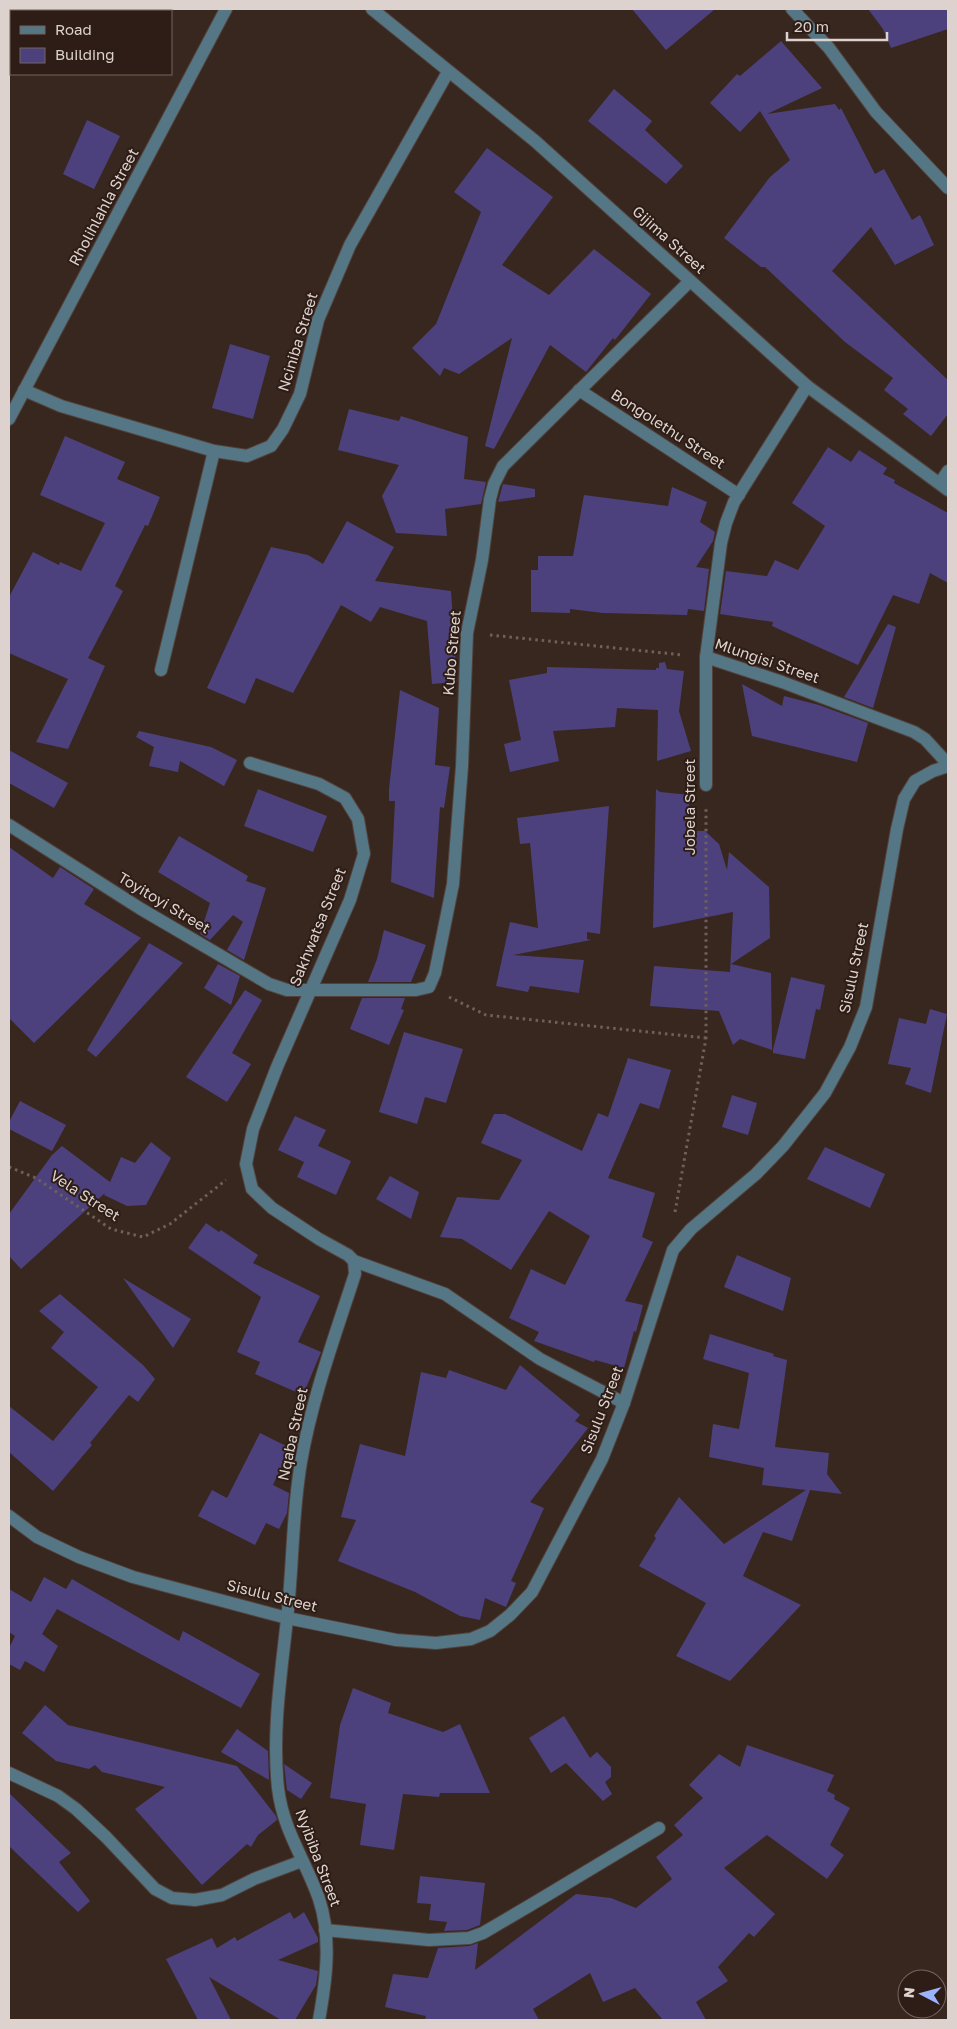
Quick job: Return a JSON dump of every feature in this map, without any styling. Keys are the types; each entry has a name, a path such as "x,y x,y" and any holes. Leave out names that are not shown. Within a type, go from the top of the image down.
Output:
{"street":[{"name":"Rholihlahla Street","path":"9,419 226,9"},
{"name":"Gijima Street","path":"372,9 535,142 807,386 944,487"},
{"path":"792,9 829,48 876,112 948,188"},
{"name":"Nciniba Street","path":"24,390 70,408 214,451 247,456 271,446 283,429 300,394 318,320 350,245 448,72"},
{"name":"Kubo Street","path":"429,987 435,973 453,884 462,766 467,633 482,560 490,499 498,474 503,466 690,281"},
{"name":"Jobela Street","path":"706,785 706,657 721,543 726,523 739,495 807,386"},
{"name":"Bongolethu Street","path":"579,390 739,495"},
{"path":"162,670 214,451"},
{"path":"944,487 948,471"},
{"name":"Mlungisi Street","path":"706,657 782,682 914,732 925,739 948,765"},
{"name":"Sakhwatsa Street","path":"246,1164 253,1129 310,990 350,900 364,854 358,819 345,798 319,784 250,763"},
{"name":"Sisulu Street","path":"9,1516 37,1536 79,1557 133,1577 287,1618 396,1640 436,1643 471,1640 490,1631 510,1615 532,1592 602,1459 624,1403 674,1250 691,1229 756,1174 783,1146 825,1093 850,1047 866,1007 904,799 915,781 948,765"},
{"name":"Toyitoyi Street","path":"9,825 141,909 269,984 287,990 310,990"},
{"path":"310,990 416,990 429,987"},
{"path":"246,1164 252,1189 272,1208 318,1239 348,1255 354,1261 445,1294 540,1360 624,1403"},
{"name":"Nqaba Street","path":"287,1618 293,1529 301,1463 313,1409 355,1274 354,1261"},
{"name":"Nyibiba Street","path":"287,1618 278,1688 278,1788 284,1820 319,1899 325,1930 327,1959 319,2020"},
{"path":"9,1773 58,1796 76,1809 106,1837 155,1889 172,1898 195,1900 222,1895 254,1879 302,1861"},
{"path":"325,1930 429,1940 469,1938 483,1933 659,1828"}],"path":[{"name":"Mlungisi Street","path":"467,633 706,657"},
{"name":"Jobela Street","path":"674,1250 675,1207 706,1038 706,785"},
{"path":"429,987 486,1015 706,1038"},
{"name":"Vela Street","path":"9,1167 36,1178 111,1229 143,1237 170,1224 246,1164"}],"building":[{"path":"632,9 715,9 666,50"},
{"path":"868,9 948,9 948,29 891,48 883,29"},
{"path":"781,41 822,88 767,114 835,104 839,110 841,108 875,174 884,169 912,220 920,215 934,245 895,265 871,227 832,271 948,380 948,414 931,436 903,414 908,409 884,390 893,378 845,342 765,267 761,267 724,238 770,177 790,160 760,111 740,132 710,103 737,74 740,76"},
{"path":"614,89 652,121 645,130 683,166 666,184 588,121"},
{"path":"87,120 120,136 94,189 63,174"},
{"path":"487,148 553,197 502,265 549,295 594,249 651,294 615,340 613,338 586,372 550,345 494,449 485,446 512,338 459,374 444,368 440,376 412,348 436,324 481,212 454,192"},
{"path":"230,344 270,356 253,419 212,408"},
{"path":"349,409 399,421 401,416 468,437 464,479 486,482 481,504 445,509 447,536 396,533 382,496 399,465 338,450"},
{"path":"65,436 125,462 117,479 160,497 148,526 145,525 115,586 123,591 88,658 105,666 68,749 36,742 68,679 9,653 9,597 33,552 59,565 60,562 81,571 105,523 40,495"},
{"path":"828,447 851,462 859,450 887,468 883,474 895,480 894,483 948,513 948,583 930,573 919,604 893,595 858,665 772,626 773,622 720,614 726,571 767,576 775,560 798,570 825,526 792,503"},
{"path":"503,484 535,489 535,497 498,502"},
{"path":"672,487 707,502 700,522 715,532 713,541 696,567 709,569 704,611 688,609 687,615 603,613 570,609 570,613 531,612 531,570 538,570 538,556 573,556 584,495 668,506"},
{"path":"347,521 394,547 375,581 451,591 457,682 432,684 427,621 380,607 371,622 341,605 293,693 256,678 245,704 207,688 271,547 308,555 323,564"},
{"path":"888,624 896,627 873,708 844,697"},
{"path":"665,662 667,669 684,671 679,711 691,751 657,761 658,710 617,708 615,727 553,731 559,761 510,772 504,744 521,740 509,680 547,673 547,667 656,670 656,668 659,668 659,663"},
{"path":"742,684 782,706 784,696 819,705 868,723 857,762 752,736"},
{"path":"400,690 439,708 435,765 450,767 444,808 440,807 434,898 391,882 395,801 389,801 389,789"},
{"path":"139,731 211,747 237,760 224,786 180,761 178,772 149,766 154,747 136,737"},
{"path":"9,750 68,783 54,808 9,783"},
{"path":"258,789 327,816 313,852 244,826"},
{"path":"656,789 660,792 690,795 686,831 705,831 719,844 727,870 729,852 769,887 770,938 731,964 771,973 772,1050 740,1039 733,1045 719,1011 650,1006 654,966 730,972 733,912 653,928"},
{"path":"609,806 600,934 587,932 587,939 591,940 513,955 584,960 579,993 530,986 528,992 496,986 510,922 538,928 530,843 520,844 517,818"},
{"path":"179,836 248,876 246,881 266,888 244,960 227,950 243,922 233,915 210,940 200,934 210,903 158,872"},
{"path":"9,847 53,878 60,867 94,889 84,904 141,938 34,1043 9,1018"},
{"path":"384,930 426,945 411,982 368,982 377,959"},
{"path":"149,943 183,963 96,1057 87,1050"},
{"path":"218,964 240,976 231,1005 204,988"},
{"path":"791,977 825,985 820,1010 816,1009 805,1059 773,1053"},
{"path":"245,990 262,1000 232,1053 251,1064 227,1102 186,1077"},
{"path":"362,998 405,998 401,1009 404,1010 389,1045 350,1029"},
{"path":"930,1009 947,1014 931,1093 905,1084 911,1068 888,1064 899,1018 926,1024"},
{"path":"404,1032 463,1049 446,1103 425,1097 417,1124 379,1112"},
{"path":"628,1058 671,1070 659,1109 640,1103 608,1178 655,1193 642,1237 653,1242 625,1301 643,1305 624,1368 595,1360 594,1362 534,1341 539,1332 509,1318 531,1269 565,1285 590,1236 549,1211 511,1270 462,1239 440,1237 457,1197 499,1200 522,1160 481,1143 494,1114 505,1114 582,1151 598,1113 608,1117"},
{"path":"732,1095 757,1103 748,1135 722,1127"},
{"path":"20,1101 66,1125 52,1151 9,1129 9,1122"},
{"path":"295,1116 326,1130 318,1146 351,1161 336,1195 297,1177 304,1162 278,1150"},
{"path":"151,1142 171,1158 146,1205 127,1206 104,1195 105,1193 21,1269 9,1256 9,1214 52,1155 62,1146 110,1182 121,1157 135,1163"},
{"path":"825,1147 885,1174 870,1208 807,1179"},
{"path":"390,1176 419,1192 411,1219 376,1199"},
{"path":"206,1223 219,1232 221,1230 258,1255 253,1263 320,1296 298,1342 321,1352 303,1395 255,1374 260,1362 237,1352 261,1297 188,1248"},
{"path":"737,1255 791,1278 783,1311 724,1287"},
{"path":"123,1278 191,1319 173,1348"},
{"path":"60,1294 143,1365 155,1379 138,1402 129,1395 90,1443 92,1445 53,1491 9,1452 9,1406 53,1441 98,1387 51,1348 64,1332 39,1311"},
{"path":"710,1334 774,1354 773,1356 787,1360 775,1447 829,1453 827,1474 842,1494 810,1490 792,1541 763,1532 743,1576 801,1605 730,1681 676,1656 706,1603 639,1566 656,1538 654,1536 679,1497 724,1544 806,1490 762,1485 764,1468 709,1457 713,1424 739,1429 749,1373 703,1359"},
{"path":"520,1365 580,1415 575,1421 588,1428 530,1502 544,1508 511,1581 516,1583 506,1607 485,1598 480,1620 460,1616 415,1592 338,1561 356,1520 341,1517 360,1444 405,1456 421,1372 446,1378 449,1370 506,1390"},
{"path":"260,1433 290,1448 273,1485 289,1493 287,1513 279,1529 266,1523 255,1545 198,1516 212,1490 227,1498"},
{"path":"44,1577 66,1589 72,1579 179,1641 183,1631 260,1674 241,1708 57,1609 42,1634 58,1646 44,1672 25,1661 20,1670 9,1664 9,1648 15,1636 9,1632 9,1589 31,1602"},
{"path":"353,1688 391,1703 388,1713 443,1732 460,1724 490,1793 440,1793 439,1797 403,1794 394,1850 360,1845 366,1804 330,1798 340,1725"},
{"path":"45,1705 68,1725 237,1766 276,1816 277,1820 258,1835 251,1847 247,1844 202,1885 135,1809 165,1787 102,1772 95,1765 89,1769 56,1761 22,1733"},
{"path":"564,1716 590,1758 597,1752 611,1767 611,1777 605,1782 612,1794 603,1801 566,1763 551,1773 529,1738"},
{"path":"237,1729 268,1751 269,1780 221,1752"},
{"path":"747,1745 834,1775 827,1791 835,1795 834,1799 850,1808 830,1845 844,1855 827,1879 767,1835 724,1868 775,1914 754,1937 749,1933 718,1967 728,1981 696,2002 706,2020 663,2020 635,1988 603,2002 590,1973 533,2009 539,2020 425,2020 426,2016 385,2007 393,1974 428,1978 438,1948 469,1946 478,1943 475,1970 576,1894 611,1898 636,1908 672,1879 656,1857 683,1835 674,1825 703,1798 689,1785 719,1754 740,1767"},
{"path":"284,1764 312,1783 301,1799 287,1790"},
{"path":"9,1793 71,1853 59,1862 90,1901 78,1912 9,1846"},
{"path":"420,1876 485,1883 480,1925 467,1930 444,1931 447,1922 429,1920 431,1904 417,1903"},
{"path":"290,1912 294,1919 304,1912 318,1938 318,1942 278,1960 318,1971 316,1985 295,2020 281,2020 209,1977 231,2020 198,2020 166,1959 212,1938 217,1948 235,1937 237,1941"}]}
